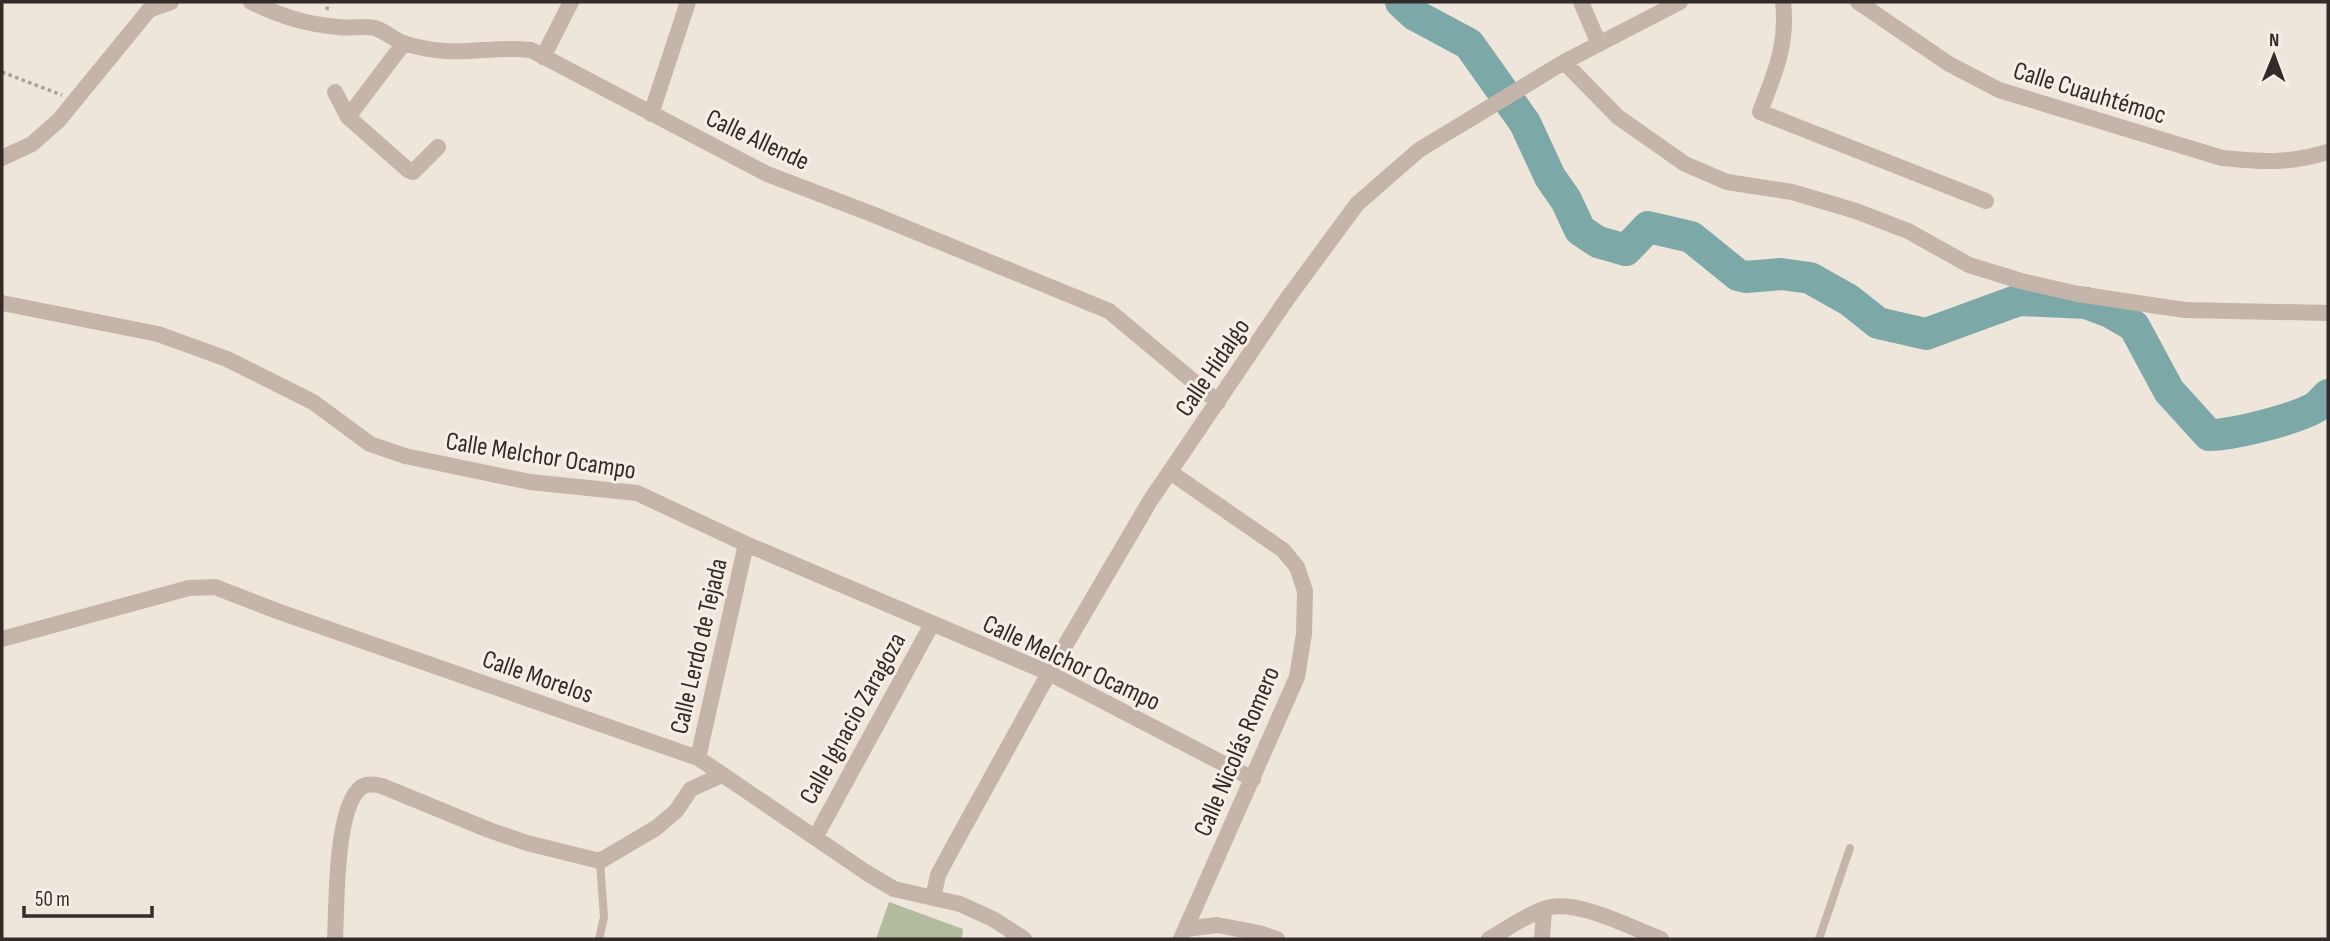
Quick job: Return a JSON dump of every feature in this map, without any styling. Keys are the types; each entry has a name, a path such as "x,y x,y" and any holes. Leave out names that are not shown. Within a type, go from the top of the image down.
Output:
{"street":[{"path":"2,158 32,144 59,120 149,10 171,2"},
{"name":"Calle Allende","path":"251,2 284,18 346,28 361,25 380,29 404,43 443,51 482,52 509,47 531,50 767,174 872,214 1109,312 1218,402"},
{"path":"543,57 571,2"},
{"path":"651,114 688,2"},
{"path":"1581,2 1599,44"},
{"name":"Calle Hidalgo","path":"933,898 938,875 1049,674 1150,501 1287,299 1357,204 1419,150 1561,64 1680,2"},
{"path":"1783,2 1786,28 1779,60 1760,112 1986,201"},
{"name":"Calle Cuauhtémoc","path":"1858,2 1949,64 1999,90 2222,158 2258,162 2298,161 2328,152"},
{"path":"348,117 404,43"},
{"path":"1561,64 1618,117 1685,164 1727,182 1792,192 1856,211 1908,231 1969,265 2078,294 2185,310 2328,313"},
{"path":"335,92 348,117 413,172 438,147"},
{"name":"Calle Melchor Ocampo","path":"2,303 158,334 227,359 313,402 370,444 405,456 530,482 637,493 746,544 1049,674 1253,779"},
{"name":"Calle Nicolás Romero","path":"1170,472 1283,550 1297,567 1305,591 1304,634 1297,677 1183,934"},
{"name":"Calle Lerdo de Tejada","path":"698,758 746,544"},
{"name":"Calle Morelos","path":"2,639 189,588 215,587 276,611 698,758 894,889 971,909 993,919 1024,939"},
{"name":"Calle Ignacio Zaragoza","path":"816,836 932,624"},
{"path":"335,939 341,834 347,808 355,793 366,785 382,786 527,843 600,861 656,828 676,811 691,789 722,775"},
{"path":"1489,939 1544,909 1558,906 1580,908 1637,935 1661,939"},
{"path":"1542,939 1544,909"},
{"path":"1183,934 1217,925 1278,939"}],"lane":[{"path":"1819,939 1850,848"},
{"path":"598,939 604,917 600,861"}],"path":[{"path":"2,72 75,100"}],"green space":[{"path":"889,902 963,929 962,939 876,939"}],"waterway":[{"path":"1401,2 1415,15 1469,44 1525,123 1550,177 1566,200 1580,230 1598,242 1626,250 1648,227 1691,237 1738,275 1746,277 1781,274 1810,278 1849,300 1878,323 1926,334 2019,300 2086,303 2110,312 2134,326 2169,391 2209,435 2248,429 2307,412 2328,395"}]}
